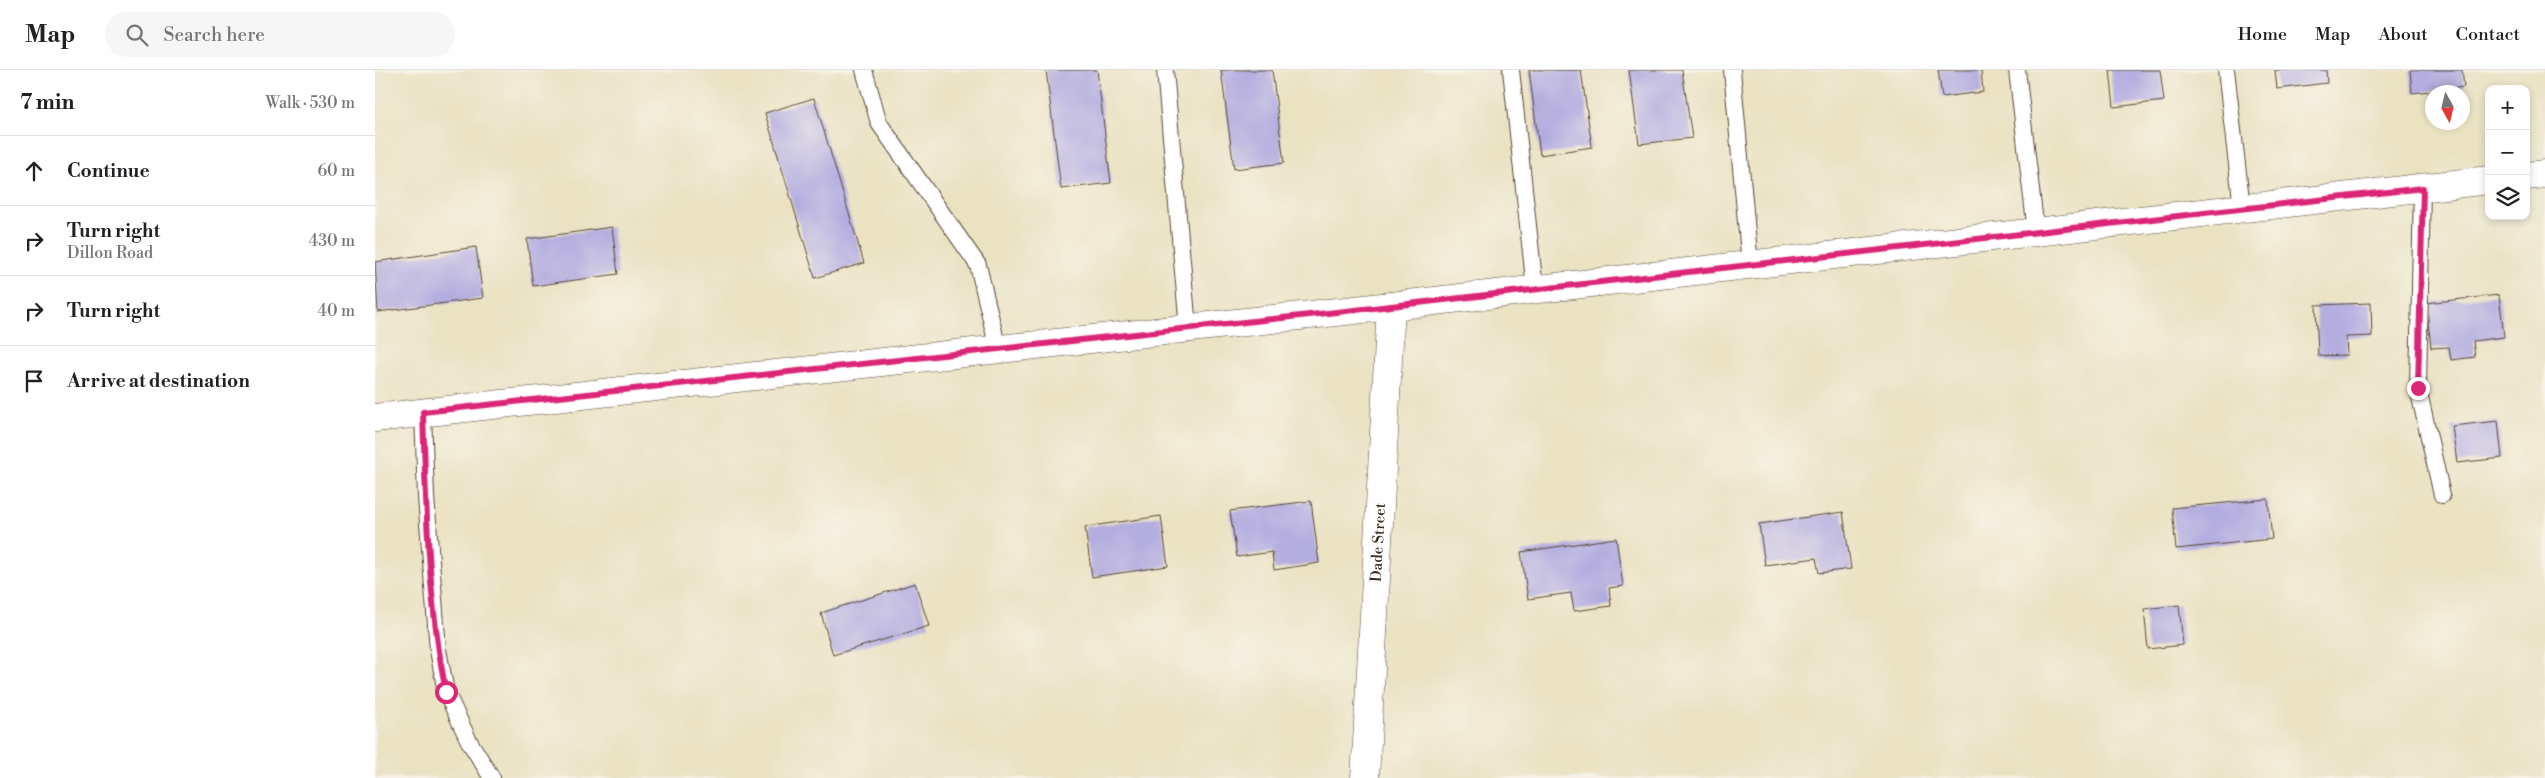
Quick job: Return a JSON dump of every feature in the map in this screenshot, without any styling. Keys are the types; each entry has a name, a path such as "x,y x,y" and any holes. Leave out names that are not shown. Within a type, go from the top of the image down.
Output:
{"street":[{"path":"2530,176 2545,174"},
{"path":"375,418 1391,306 2485,180"},
{"name":"Dade Street","path":"1365,778 1391,306"}],"lane":[{"path":"864,70 879,123 978,265 998,349"},
{"path":"1165,70 1188,328"},
{"path":"1511,70 1535,289"},
{"path":"1732,70 1750,265"},
{"path":"2017,70 2036,232"},
{"path":"2226,70 2242,208"},
{"path":"2423,188 2418,388 2442,495"},
{"path":"423,412 426,497 437,650 446,692 469,741 492,778"}],"building":[{"path":"1046,70 1097,70 1111,183 1061,189"},
{"path":"1221,70 1272,70 1284,163 1234,169"},
{"path":"1529,70 1581,70 1592,147 1540,155"},
{"path":"1629,70 1682,70 1692,138 1639,144"},
{"path":"1938,70 1981,70 1983,92 1942,97"},
{"path":"2110,70 2160,70 2164,101 2114,107"},
{"path":"2275,70 2326,70 2327,83 2277,89"},
{"path":"2410,70 2462,70 2464,85 2425,85 2425,92 2412,93"},
{"path":"814,98 864,263 815,278 765,113"},
{"path":"612,227 618,274 533,286 527,239"},
{"path":"476,247 483,298 378,312 375,262"},
{"path":"2499,295 2504,337 2473,341 2475,357 2451,360 2449,347 2431,348 2426,303"},
{"path":"2371,303 2372,336 2346,337 2347,355 2318,356 2316,305"},
{"path":"2498,421 2502,458 2457,463 2452,426"},
{"path":"2268,499 2272,539 2176,549 2172,508"},
{"path":"1311,501 1319,563 1274,570 1272,552 1237,557 1230,511"},
{"path":"1843,512 1851,569 1819,573 1816,558 1765,565 1759,524"},
{"path":"1161,516 1168,566 1092,577 1085,527"},
{"path":"1616,538 1623,586 1609,588 1611,606 1574,611 1571,593 1528,599 1521,552"},
{"path":"915,583 929,626 833,655 821,613"},
{"path":"2179,605 2183,645 2148,649 2144,609"}],"route":[{"path":"446,692 437,650 426,497 423,412 1391,306 2423,188 2418,388"}]}
